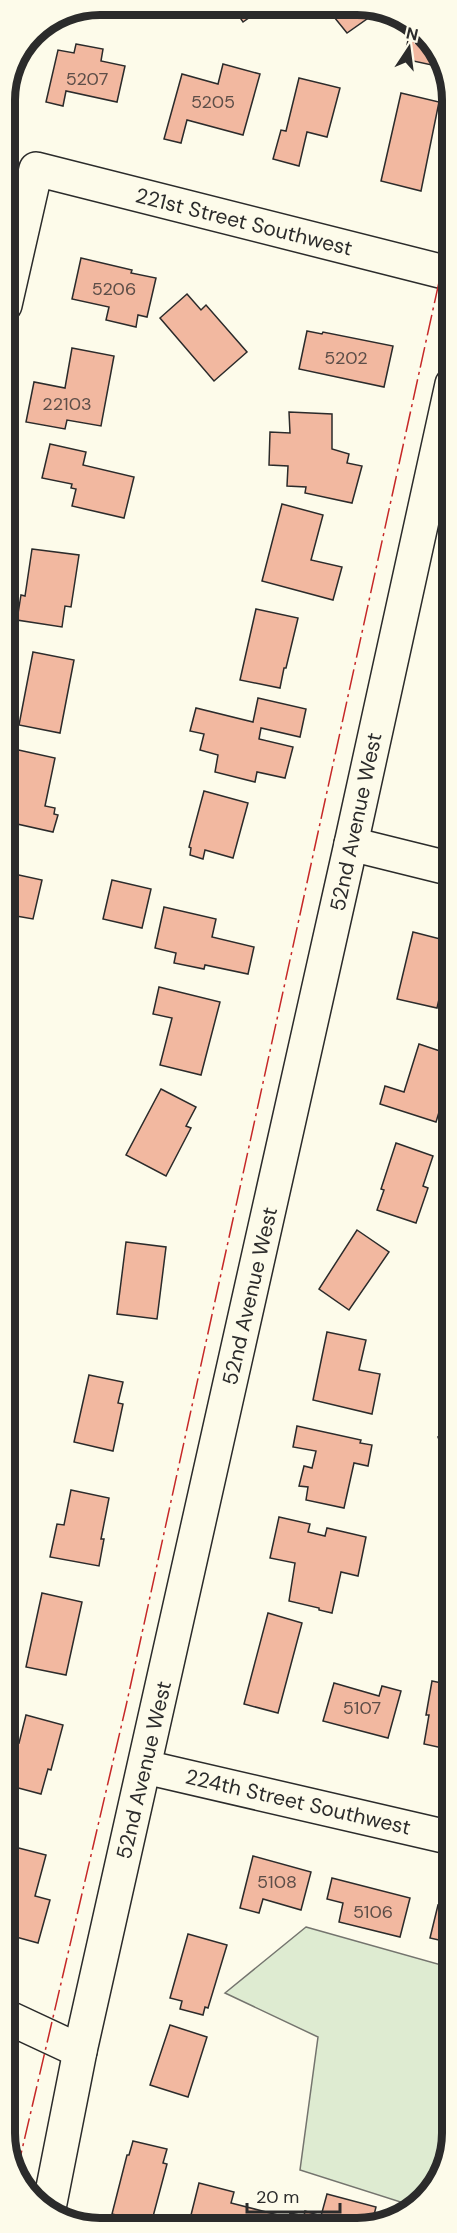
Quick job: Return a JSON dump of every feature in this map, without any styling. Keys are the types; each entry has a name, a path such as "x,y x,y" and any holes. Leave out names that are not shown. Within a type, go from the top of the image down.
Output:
{"street":[{"name":"221st Street Southwest","path":"15,261 36,169 442,271"},
{"name":"52nd Avenue West","path":"51,2202 80,2051 351,844 441,485"},
{"path":"351,844 442,867"},
{"name":"224th Street Southwest","path":"145,1767 442,1836"},
{"path":"15,2021 80,2051"}],"green space":[{"path":"306,1927 442,1965 442,2138 435,2165 428,2180 417,2193 404,2203 300,2170 318,2037 225,1993"}],"building":[{"path":"238,15 253,15 243,22"},
{"path":"332,15 370,17 347,33"},
{"path":"409,33 428,53 434,65 404,59"},
{"path":"76,44 103,49 101,61 125,66 117,102 66,91 63,106 46,102 58,50 74,53"},
{"path":"223,64 260,74 243,135 187,120 181,143 164,139 182,74 218,84"},
{"path":"299,78 340,88 327,137 307,132 299,166 273,159 281,130 286,131"},
{"path":"401,93 439,102 421,191 381,181"},
{"path":"81,258 156,278 147,317 138,315 136,327 106,320 109,307 72,299"},
{"path":"187,294 201,310 206,305 247,352 214,381 160,318"},
{"path":"307,331 393,346 384,387 299,369"},
{"path":"72,348 114,356 101,426 67,420 65,429 26,422 34,382 65,388"},
{"path":"289,412 332,414 332,449 349,454 347,463 362,466 352,503 305,493 306,487 287,486 288,466 269,465 270,432 290,433"},
{"path":"50,444 86,452 83,465 134,477 124,518 72,506 76,489 71,488 72,484 42,478"},
{"path":"282,504 323,515 311,560 342,567 333,600 262,581"},
{"path":"32,549 79,555 71,607 65,606 62,627 17,620 21,595 25,596"},
{"path":"256,609 298,618 280,688 240,680"},
{"path":"33,652 74,660 60,733 19,725"},
{"path":"258,698 306,709 300,737 261,728 259,739 293,747 285,778 257,772 255,782 215,772 218,755 200,750 204,734 190,731 196,708 253,722"},
{"path":"15,749 55,758 45,806 55,808 54,814 58,815 53,832 15,824"},
{"path":"204,791 248,803 233,858 205,850 203,859 190,855 191,848 189,847"},
{"path":"15,874 42,880 33,919 15,916"},
{"path":"112,880 151,889 142,928 103,919"},
{"path":"164,907 216,919 212,937 254,947 248,974 205,965 204,969 174,963 176,953 155,948"},
{"path":"413,932 442,939 442,986 437,1008 397,999"},
{"path":"159,987 220,1002 201,1075 160,1065 172,1018 153,1014"},
{"path":"419,1044 442,1052 442,1102 436,1122 380,1104 385,1086 404,1092"},
{"path":"161,1089 196,1107 186,1126 191,1128 166,1176 126,1155"},
{"path":"396,1143 433,1156 423,1186 428,1188 416,1223 377,1210 384,1190 381,1189"},
{"path":"357,1230 389,1252 349,1310 319,1289"},
{"path":"126,1242 166,1247 157,1319 117,1314"},
{"path":"327,1332 366,1340 359,1370 380,1374 372,1414 313,1400"},
{"path":"89,1375 123,1382 118,1403 123,1404 113,1451 74,1442"},
{"path":"297,1426 361,1440 360,1443 372,1445 368,1466 354,1463 344,1508 306,1500 308,1487 299,1486 304,1466 312,1468 316,1451 293,1447"},
{"path":"442,1436 442,1448 438,1437"},
{"path":"71,1490 109,1498 101,1539 104,1539 99,1566 50,1557 57,1524 64,1525"},
{"path":"279,1517 310,1524 308,1532 325,1536 327,1528 366,1537 358,1576 341,1572 332,1613 289,1601 295,1563 270,1558"},
{"path":"42,1593 82,1602 66,1675 26,1667"},
{"path":"268,1613 302,1623 278,1713 244,1704"},
{"path":"432,1681 442,1683 442,1748 424,1744 429,1715 426,1715"},
{"path":"334,1683 379,1696 382,1686 401,1691 388,1738 323,1721"},
{"path":"26,1715 63,1725 51,1770 48,1769 41,1794 15,1787 15,1742 19,1743"},
{"path":"15,1847 46,1855 35,1896 50,1900 38,1943 15,1937"},
{"path":"253,1856 311,1872 301,1910 263,1899 259,1913 240,1908"},
{"path":"332,1878 410,1898 400,1937 339,1922 343,1903 327,1899"},
{"path":"438,1905 442,1906 442,1941 430,1938"},
{"path":"188,1934 227,1945 208,2008 205,2007 203,2015 180,2009 182,2001 170,1998"},
{"path":"170,2025 207,2037 188,2097 150,2085"},
{"path":"133,2141 167,2149 163,2163 167,2164 153,2218 128,2218 112,2214 127,2155 129,2155"},
{"path":"199,2183 234,2192 231,2203 282,2216 282,2218 190,2218"},
{"path":"327,2194 376,2207 374,2216 368,2217 289,2218 290,2213 304,2216 305,2211 321,2216"}],"power":[{"path":"20,2159 126,1706 442,268"}]}
